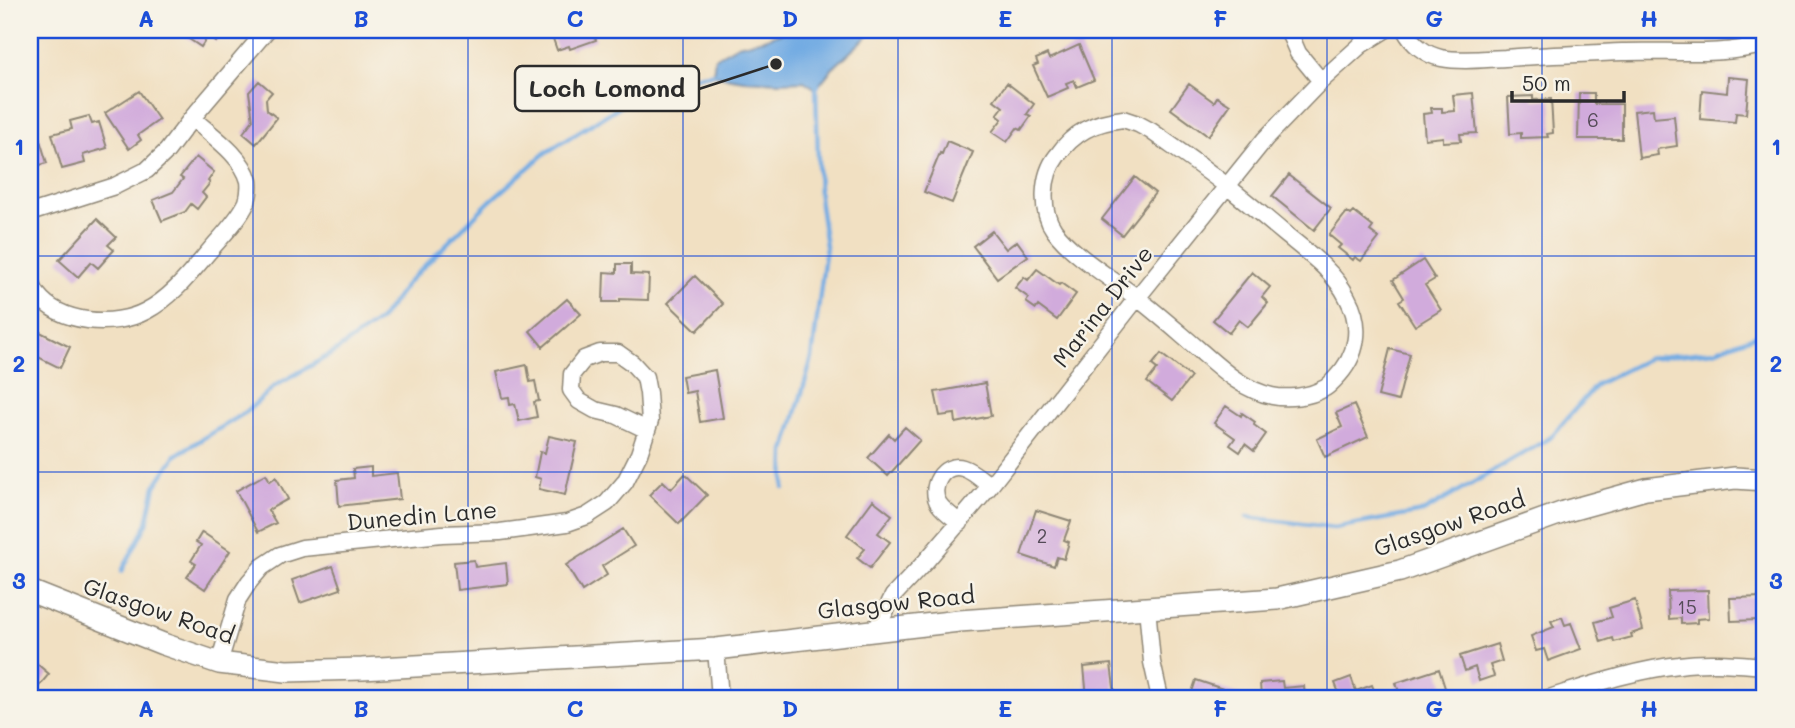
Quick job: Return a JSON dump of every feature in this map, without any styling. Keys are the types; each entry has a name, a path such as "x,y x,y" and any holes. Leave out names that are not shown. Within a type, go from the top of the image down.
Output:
{"street":[{"path":"30,213 115,186 147,170 167,151 267,30"},
{"path":"1288,30 1298,54 1321,81"},
{"name":"Marina Drive","path":"876,630 893,596 960,523 1265,139 1321,81 1361,45 1385,30"},
{"path":"1405,30 1419,48 1439,58 1470,60 1747,49 1765,44"},
{"path":"30,280 36,293 57,311 83,320 114,320 144,312 178,287 228,230 250,191 246,174 237,158 192,118"},
{"path":"1123,119 1138,124 1227,186 1337,280 1355,315 1355,349 1343,371 1325,389 1310,394 1282,397 1251,389 1233,378 1137,298 1069,246 1053,229 1045,207 1045,183 1054,159 1070,139 1109,120 1123,119"},
{"name":"Dunedin Lane","path":"219,663 238,599 262,567 280,555 302,548 442,534 512,531 567,523 587,516 607,503 625,482 639,454 647,430 650,421 648,393 645,377 618,353 600,353 584,359 572,374 571,390 579,401 647,430"},
{"path":"960,523 938,503 936,483 942,474 951,467 967,469 990,486"},
{"name":"Glasgow Road","path":"30,591 163,644 219,663 286,671 716,649 959,621 1277,599 1400,571 1567,511 1646,489 1735,478 1765,480"},
{"path":"1147,607 1152,662 1160,698"},
{"path":"716,649 720,698"},
{"path":"1549,698 1650,670 1681,665 1712,663 1765,666"}],"water":[{"path":"788,30 874,30 832,69 816,89 804,81 744,80 713,75 715,58 738,45"}],"building":[{"path":"182,30 224,30 216,42 208,36 201,47 180,33"},
{"path":"561,30 592,30 596,40 570,49 569,46 557,50 551,33"},
{"path":"1079,45 1094,80 1077,87 1074,80 1066,83 1068,88 1047,97 1033,66 1038,64 1036,59 1047,54 1049,59"},
{"path":"1728,77 1749,79 1746,114 1736,113 1735,122 1700,119 1702,90 1727,93"},
{"path":"259,81 272,92 266,99 267,110 277,118 256,144 243,133 253,120 249,92"},
{"path":"1007,83 1034,104 1027,114 1031,116 1021,130 1017,128 1007,142 992,132 1002,119 997,115 1003,107 994,100"},
{"path":"1189,84 1214,102 1217,97 1230,105 1208,136 1171,109"},
{"path":"139,91 159,120 138,135 141,140 129,149 105,113"},
{"path":"1473,93 1477,133 1460,134 1461,141 1443,142 1443,137 1425,139 1423,114 1432,113 1431,108 1442,108 1442,112 1455,111 1453,95"},
{"path":"1579,93 1594,93 1594,104 1622,104 1622,139 1578,139"},
{"path":"1533,96 1533,100 1551,99 1553,133 1547,134 1548,137 1521,138 1521,133 1510,134 1508,97"},
{"path":"1653,109 1654,118 1674,116 1677,146 1657,149 1658,155 1639,158 1634,111"},
{"path":"89,116 92,124 99,122 107,148 83,155 85,163 62,169 52,134 72,129 70,121"},
{"path":"39,137 47,163 30,168 30,140"},
{"path":"947,141 973,152 952,203 924,192"},
{"path":"196,157 214,172 202,193 206,197 197,209 191,204 185,212 162,221 153,200 173,192 183,179 180,177"},
{"path":"1289,175 1331,208 1314,230 1272,196"},
{"path":"1135,177 1155,193 1122,235 1102,219"},
{"path":"1347,212 1351,215 1354,212 1373,227 1370,231 1379,238 1361,261 1355,257 1353,260 1338,248 1341,245 1329,235"},
{"path":"97,219 116,237 108,245 114,250 98,268 91,262 78,277 59,260"},
{"path":"992,231 1006,249 1017,241 1028,256 997,278 973,246"},
{"path":"1423,260 1435,279 1425,285 1441,310 1415,326 1399,301 1404,298 1393,280"},
{"path":"617,264 631,264 631,274 649,275 648,300 620,299 620,302 603,302 604,272 617,273"},
{"path":"1037,269 1076,294 1057,320 1038,306 1036,309 1026,302 1029,298 1015,288 1024,277 1028,280"},
{"path":"1252,272 1270,287 1262,297 1268,303 1248,327 1239,320 1229,333 1213,320"},
{"path":"695,276 723,304 697,331 668,303"},
{"path":"567,299 581,314 543,347 530,331"},
{"path":"30,327 70,347 60,368 30,353"},
{"path":"1390,349 1410,354 1398,401 1378,396"},
{"path":"1161,354 1191,377 1172,401 1147,382 1157,369 1152,365"},
{"path":"527,365 530,382 535,381 539,401 534,402 537,417 519,421 515,404 510,405 509,397 502,398 496,372"},
{"path":"715,370 723,418 700,422 695,391 685,393 682,376"},
{"path":"985,383 991,416 956,423 955,414 940,416 935,392"},
{"path":"1354,405 1368,437 1325,457 1317,439 1342,427 1336,413"},
{"path":"1226,406 1255,422 1254,425 1266,434 1254,451 1245,444 1240,452 1230,445 1235,438 1214,423"},
{"path":"905,427 920,440 888,476 868,458 889,434 894,439"},
{"path":"549,436 577,442 565,495 539,489 541,479 535,477 540,452 545,453"},
{"path":"371,467 371,476 397,473 400,499 339,506 337,480 354,478 353,469"},
{"path":"266,474 270,481 276,477 288,499 268,510 276,523 258,532 236,491"},
{"path":"685,474 707,495 679,524 649,495 663,481 671,489"},
{"path":"873,500 892,515 878,533 890,542 870,568 857,558 865,549 847,535"},
{"path":"1036,510 1071,521 1064,540 1069,542 1064,559 1057,557 1054,566 1021,555"},
{"path":"623,529 634,546 602,566 607,575 582,591 566,565"},
{"path":"202,532 230,551 205,589 187,577 196,564 191,561 201,545 196,542"},
{"path":"474,560 475,567 506,563 508,584 457,590 454,562"},
{"path":"333,566 341,589 300,603 292,580"},
{"path":"1708,590 1709,618 1697,619 1697,623 1681,624 1681,618 1669,619 1668,591"},
{"path":"1765,597 1765,627 1759,627 1759,620 1731,621 1730,598"},
{"path":"1635,600 1643,630 1631,634 1632,637 1601,642 1595,622 1612,617 1609,608"},
{"path":"1562,617 1565,625 1571,623 1581,649 1548,661 1544,649 1536,651 1531,636 1554,627 1551,621"},
{"path":"1497,644 1502,661 1490,665 1494,676 1479,681 1475,667 1465,671 1460,656"},
{"path":"30,658 49,674 30,697"},
{"path":"1111,664 1115,695 1120,695 1121,698 1087,698 1084,667"},
{"path":"1439,669 1446,691 1425,698 1401,698 1396,683"},
{"path":"1351,677 1356,691 1372,685 1377,698 1341,698 1335,683"},
{"path":"1196,680 1241,695 1240,698 1190,698"},
{"path":"1282,681 1283,688 1304,686 1305,698 1261,698 1260,683"}],"waterway":[{"path":"122,571 147,523 155,486 176,455 246,412 275,386 333,353 380,320 408,282 490,201 545,153 660,81 717,73"},
{"path":"784,488 785,451 812,358 826,246 819,198 818,85"},
{"path":"1247,517 1334,528 1423,512 1550,438 1597,384 1649,358 1714,351 1765,332"}],"place":[{"name":"Loch Lomond","path":"776,64"}]}
